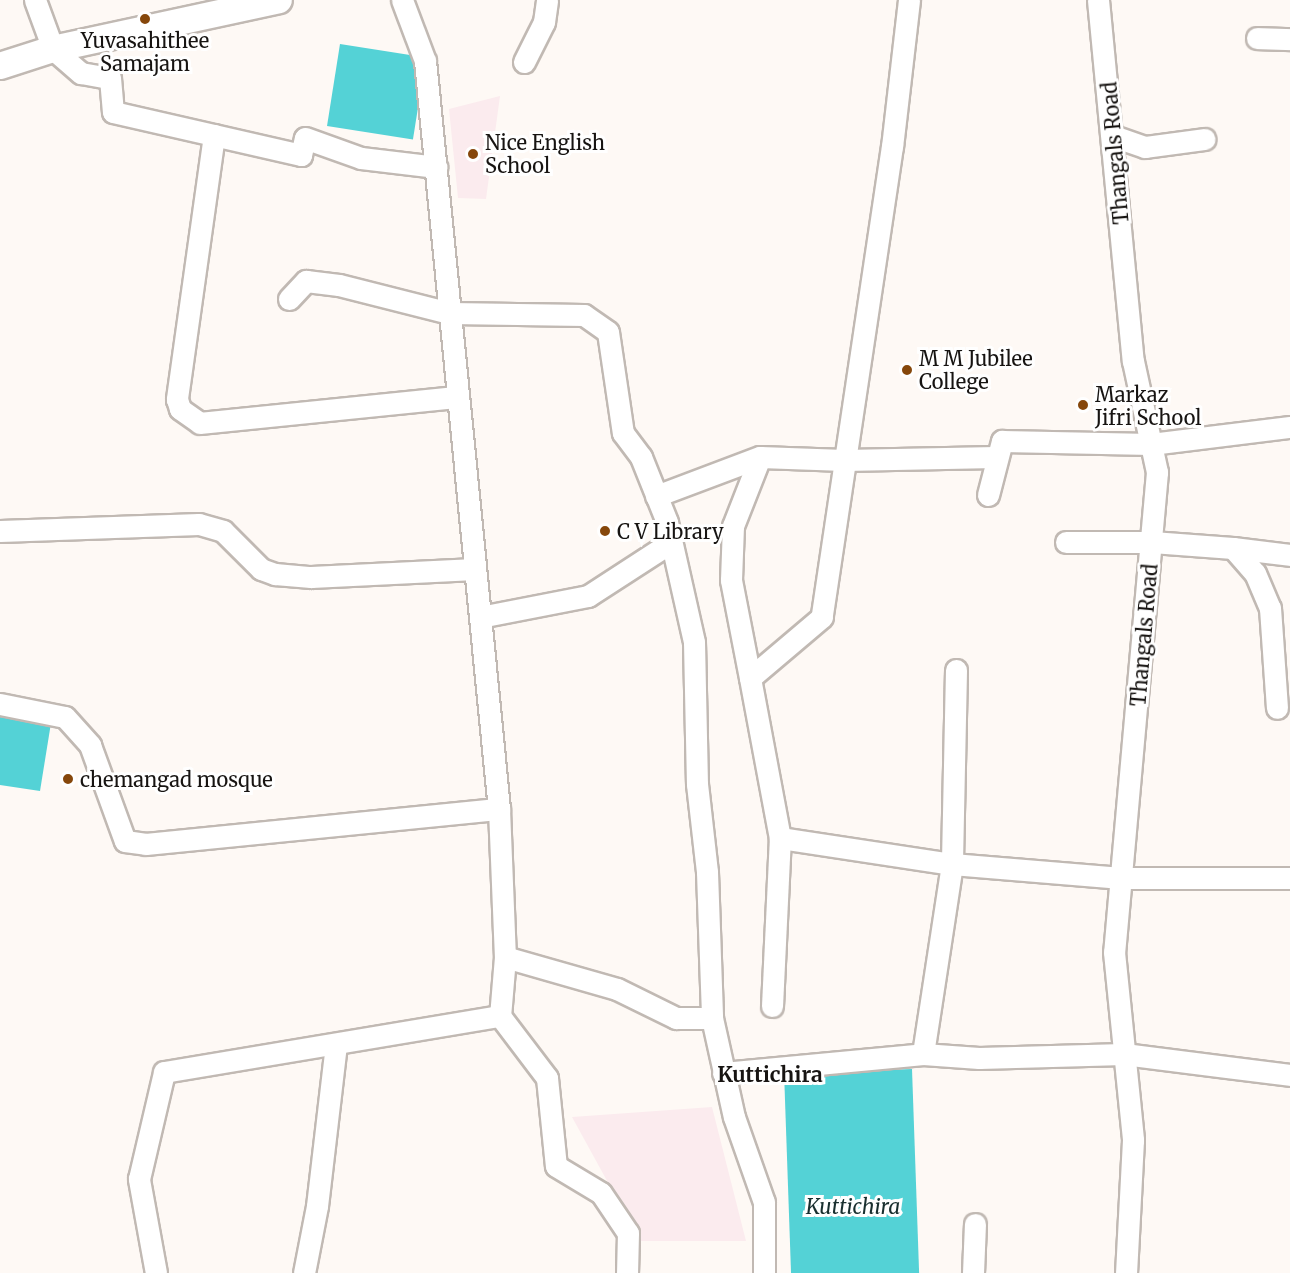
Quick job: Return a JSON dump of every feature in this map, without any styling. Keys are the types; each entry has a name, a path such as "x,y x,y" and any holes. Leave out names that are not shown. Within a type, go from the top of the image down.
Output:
{"main road":[{"path":"0,66 53,49 279,0"}],"street":[{"path":"35,0 53,49 81,73 110,78 113,112 301,155 305,138 361,158 436,167"},
{"path":"402,0 425,61 499,809 505,957 500,1016 547,1078 556,1166 601,1193 628,1233 627,1273"},
{"path":"524,62 544,22 547,0"},
{"path":"750,678 822,617 892,146 909,0"},
{"name":"Thangals Road","path":"1098,0 1113,136 1133,362 1157,472 1114,952 1133,1140 1126,1273"},
{"path":"1257,38 1290,39"},
{"path":"214,135 177,399 180,409 200,423 458,398"},
{"path":"1113,136 1145,147 1204,140"},
{"path":"289,299 306,281 339,285 450,313 585,315 608,332 622,433 641,457 656,495 671,542 694,642 697,784 707,872 712,1018 734,1117 764,1202 764,1273"},
{"path":"988,495 1002,441 1151,444 1290,427"},
{"path":"760,457 734,526 732,580 780,838 772,1006"},
{"path":"656,495 760,457 844,460 996,457"},
{"path":"0,531 199,524 223,531 261,568 275,574 311,577 475,569"},
{"path":"480,617 588,596 671,542"},
{"path":"1066,542 1152,542 1290,555"},
{"path":"1233,548 1255,573 1270,608 1277,708"},
{"path":"923,1054 952,864 956,670"},
{"path":"0,704 65,717 90,745 125,841 146,844 499,809"},
{"path":"780,838 952,864 1121,878 1290,878"},
{"path":"505,957 617,989 676,1018 712,1018"},
{"path":"156,1273 140,1179 164,1072 500,1016"},
{"path":"304,1273 317,1206 336,1045"},
{"path":"723,1073 923,1054 979,1058 1124,1054 1290,1075"},
{"path":"973,1273 975,1224"}],"shaded area":[{"name":"Nice English School","path":"500,96 486,199 458,198 449,109"},
{"path":"712,1107 746,1241 640,1241 572,1117"}],"water":[{"path":"340,44 426,58 413,140 327,126"},
{"path":"0,715 51,723 40,791 0,785"},
{"name":"Kuttichira","path":"912,1069 919,1273 791,1273 784,1073"}],"place":[{"name":"Yuvasahithee Samajam","path":"145,19"},
{"name":"Nice English School","path":"473,154"},
{"name":"M M Jubilee College","path":"907,370"},
{"name":"Markaz Jifri School","path":"1083,405"},
{"name":"C V Library","path":"605,531"},
{"name":"chemangad mosque","path":"68,779"}],"district":[{"name":"Kuttichira","path":"770,1075"}]}
